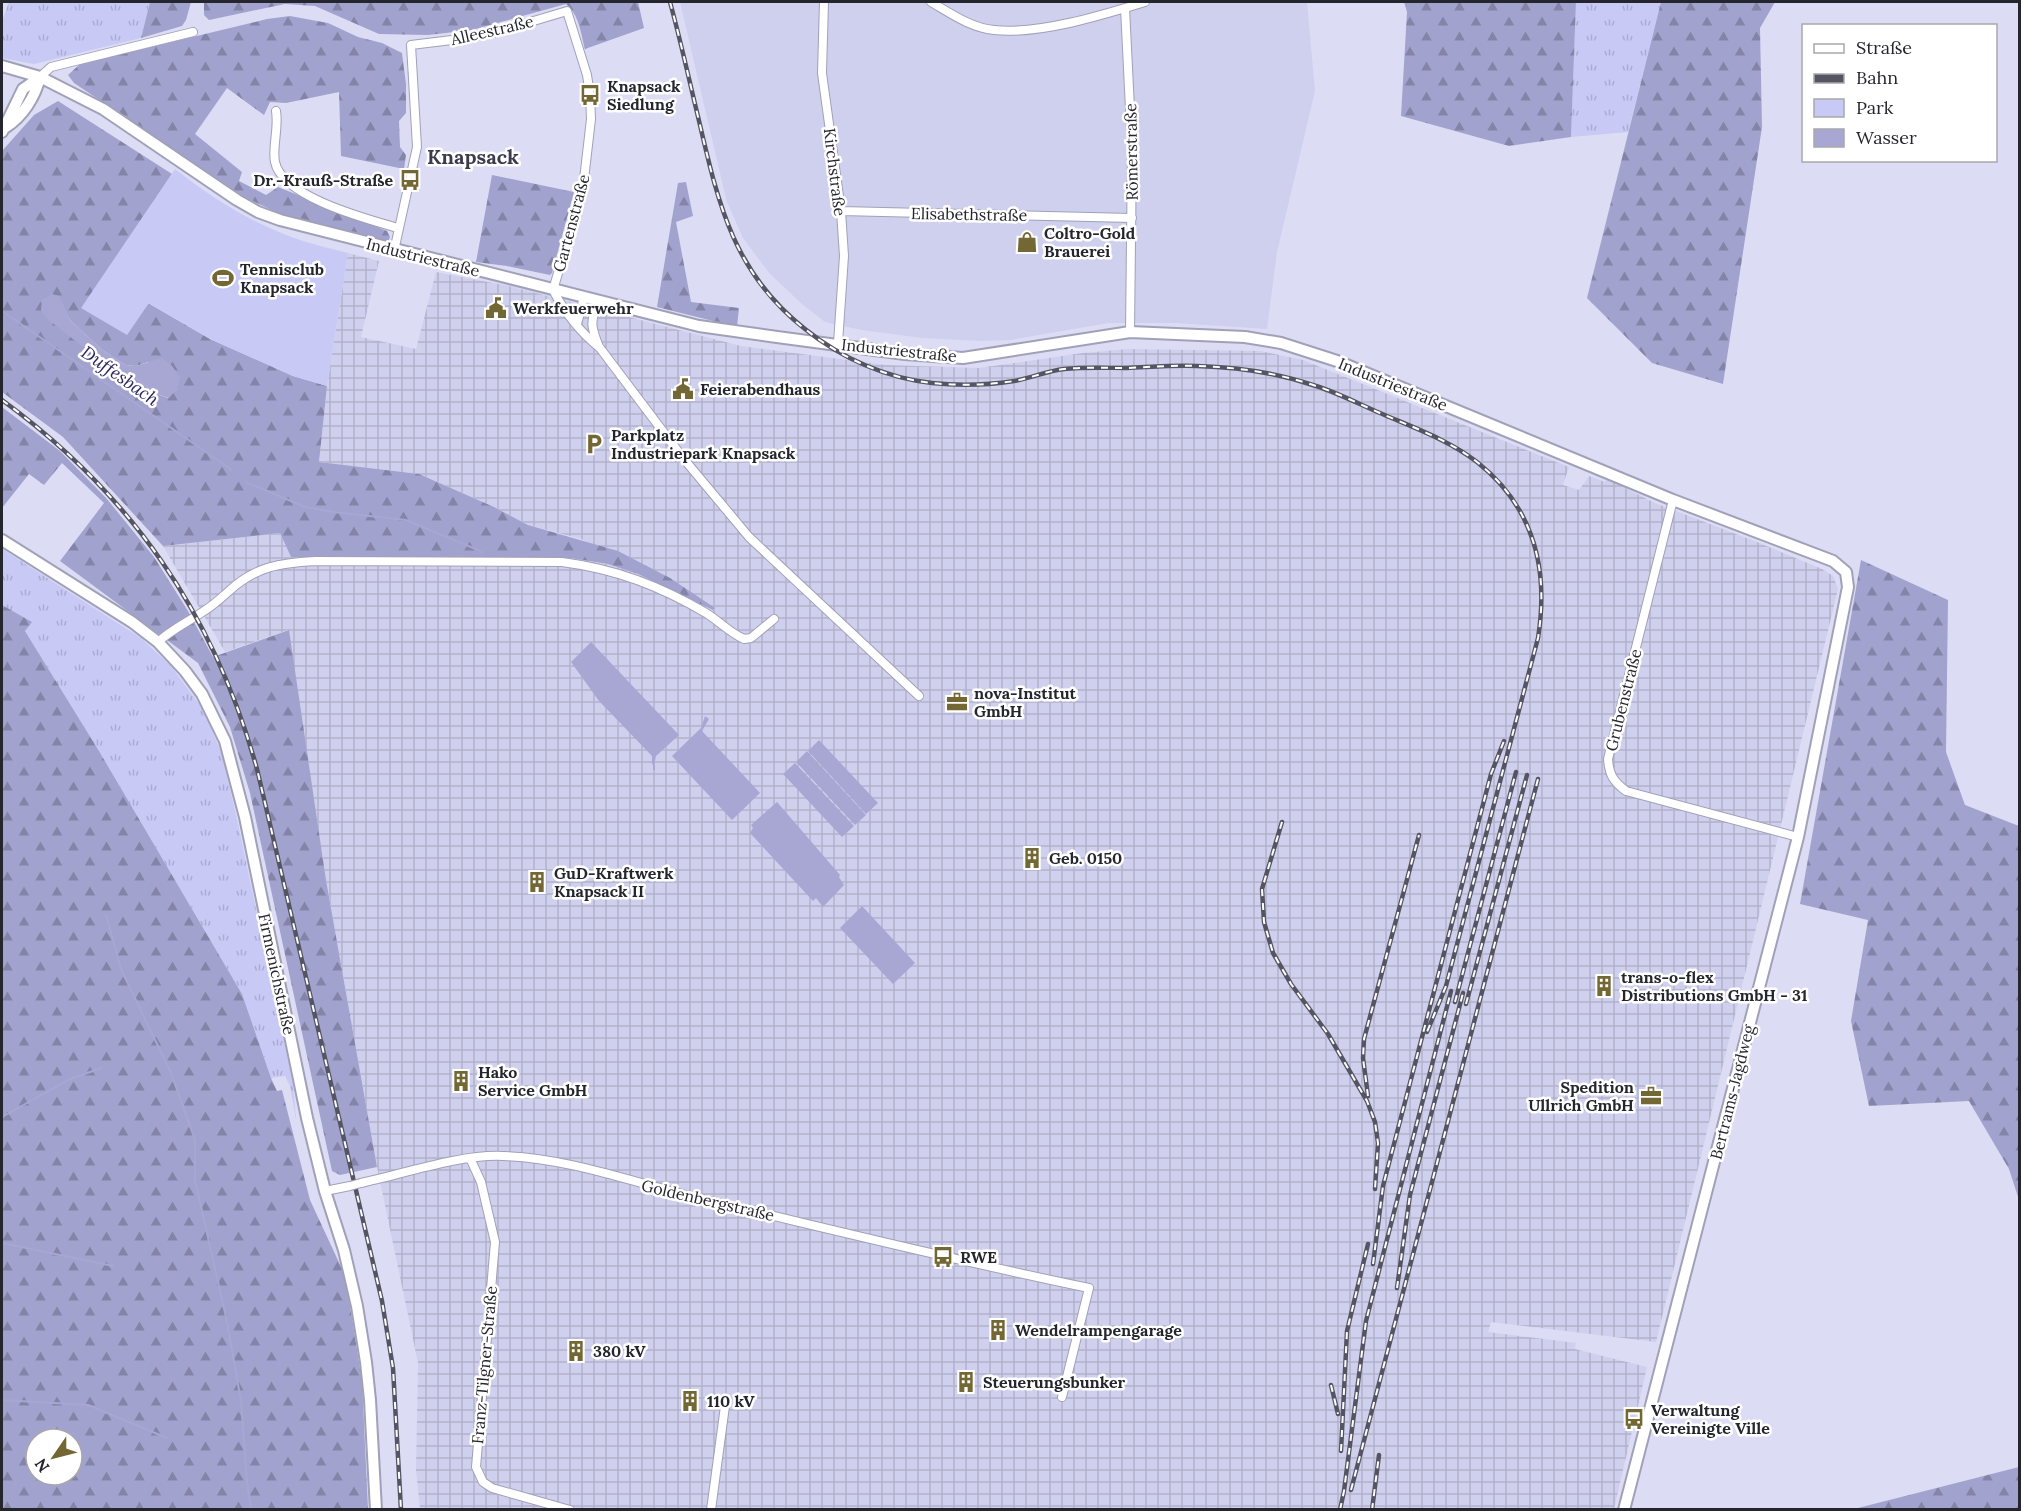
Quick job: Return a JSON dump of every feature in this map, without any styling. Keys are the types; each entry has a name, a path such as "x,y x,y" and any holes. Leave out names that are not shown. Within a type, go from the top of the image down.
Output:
{"main road":[{"name":"Industriestraße","path":"2,66 40,77 103,109 237,200 258,212 280,220 699,326 838,343 905,354 963,358 1130,332 1245,337 1281,343 1337,361 1673,500 1811,551"},
{"path":"3,130 23,89 40,77"},
{"name":"Firmenichstraße","path":"2,540 132,622 158,642 185,671 202,694 216,719 234,767 307,1118 325,1191 344,1250 362,1334 370,1400 376,1509"},
{"name":"Bertrams-Jagdweg","path":"1624,1509 1798,837 1848,587 1845,572 1833,561 1811,551"}],"street":[{"name":"Kirchstraße","path":"824,2 822,73 842,211 844,256 838,343"},
{"path":"931,2 977,26 993,30 1016,31 1053,26 1145,2"},
{"name":"Römerstraße","path":"1125,8 1132,138 1130,332"},
{"name":"Alleestraße","path":"398,228 417,147 411,45 490,34 567,11 570,16"},
{"name":"Gartenstraße","path":"553,290 583,188 591,119 587,75 570,16"},
{"path":"40,77 51,67 193,32"},
{"path":"276,111 278,124 274,161 286,181 304,193 328,204 398,228 394,250"},
{"name":"Elisabethstraße","path":"842,211 1132,218"},
{"path":"553,290 577,324 600,348"},
{"path":"577,324 584,297"},
{"path":"597,300 591,329 600,348 683,458 748,537 919,696"},
{"name":"Grubenstraße","path":"1673,500 1608,759 1609,771 1613,780 1626,791 1798,837"},
{"path":"158,642 171,630 204,612 237,585 259,571 268,566 287,562 526,564 545,562 587,566 631,577 660,589 708,614 744,639 751,638 774,619"},
{"name":"Goldenbergstraße","path":"325,1191 470,1158 501,1155 549,1161 923,1253 1089,1288 1062,1397"},
{"name":"Franz-Tilgner-Straße","path":"470,1158 481,1182 495,1242 476,1467 483,1482 492,1488 570,1509"},
{"path":"711,1509 725,1406"}],"shaded area":[{"path":"680,2 1307,2 1315,91 1277,252 1267,329 1174,323 1108,323 1011,340 981,341 922,338 862,330 825,322 770,274 743,238 727,202"},
{"path":"348,253 379,261 361,337 416,349 436,272 509,286 741,346 886,365 979,368 1128,349 1260,351 1303,360 1569,467 1563,485 1579,490 1589,476 1605,482 1607,479 1655,503 1757,542 1822,569 1833,576 1838,589 1656,1342 1491,1322 1488,1332 1576,1343 1575,1349 1647,1367 1614,1509 420,1509 416,1470 418,1363 377,1167 326,880 288,630 225,652 163,546 280,533 291,557 570,558 608,564 638,574 713,610 581,539 528,525 494,507 419,474 319,462 327,386"}],"green space":[{"path":"9,2 150,2 141,38 34,64 2,58 2,21"},
{"path":"150,2 191,2 182,26 141,38"},
{"path":"204,2 638,2 644,28 585,49 577,19 566,4 472,30 428,35 379,34 315,6 285,4 209,20 204,15"},
{"path":"1404,2 1576,2 1571,137 1509,146 1401,116 1407,12"},
{"path":"1576,2 1661,2 1628,132 1571,137"},
{"path":"1661,2 1775,2 1760,28 1762,127 1723,384 1652,363 1587,298"},
{"path":"290,16 328,23 402,53 406,84 406,113 399,121 400,147 406,155 404,169 341,156 339,92 286,103 270,102 264,115 227,88 195,134 242,172 239,181 266,195 278,187 387,231 390,237 388,242 285,216 246,198 74,83 68,75 80,64 267,19"},
{"path":"58,101 172,174 82,308 148,303 210,339 293,376 327,386 319,462 419,474 494,507 528,525 618,551 670,578 715,608 713,610 638,574 608,564 570,558 291,557 280,533 163,546 63,437 2,392 2,151 34,115","holes":["58,296 70,320 101,349 125,365 136,366 148,362 177,389 168,398 154,393 137,379 98,359 42,300"]},
{"name":"Tennisclub Knapsack","path":"175,169 203,190 262,225 300,240 348,253 327,386 293,376 210,339 149,303 127,335 81,308"},
{"path":"492,175 574,192 550,275 476,262"},
{"path":"686,182 693,216 676,222 691,302 739,308 737,327 657,307 678,183"},
{"path":"2,407 60,451 107,499 154,557 188,611 213,657 289,630 326,880 377,1167 340,1175 332,1171 250,793 230,727 198,663 60,561 104,503 62,463 44,485 29,474 2,508"},
{"path":"2,549 141,638 171,666 202,708 222,754 237,819 293,1084 296,1119 290,1086 285,1076 271,1078 242,994 99,751 25,631 31,622 2,605"},
{"path":"1861,560 1948,600 1946,752 1965,805 2019,826 2019,1200 2009,1169 1969,1101 1869,1106 1851,1021 1868,920 1800,904"},
{"path":"2,605 32,622 25,631 99,751 242,994 271,1078 277,1091 282,1090 310,1200 342,1269 350,1305 362,1381 368,1509 2,1509"},
{"path":"2019,1467 2019,1509 1854,1509"}],"water":[{"path":"52,294 59,296 70,320 101,349 125,365 136,366 162,358 180,377 177,389 169,398 154,393 137,379 98,359 45,317 41,310 42,300"},
{"path":"591,642 679,735 656,756 654,766 652,756 599,701 571,662"},
{"path":"705,716 709,719 702,731 760,793 732,820 672,756 701,728"},
{"path":"819,740 878,803 866,814 808,751"},
{"path":"807,751 866,815 855,825 796,762"},
{"path":"795,763 854,826 842,837 783,774"},
{"path":"777,802 840,875 844,885 823,907 816,898 813,901 750,833 753,828 751,825"},
{"path":"862,906 915,963 893,984 840,928"}],"waterway":[{"name":"Duffesbach","path":"2,311 232,470"},
{"path":"246,482 305,507 406,520 483,553"},
{"path":"106,915 121,969 171,1073 195,1140 195,1180 226,1317 241,1401 251,1510"},
{"path":"2,1117 68,1080 101,1068"},
{"path":"2,1243 113,1266"},
{"path":"2,1400 88,1405 167,1438"}],"railway":[{"path":"670,2 707,155 733,237 746,262 781,308 805,329 849,358 898,377 942,384 973,385 1004,382 1058,370 1080,368 1197,366 1272,374 1302,381 1332,392 1442,441 1477,462 1512,499 1524,519 1539,564 1541,612 1538,638 1446,986 1427,1032"},
{"path":"2,400 49,437 91,476 162,562 192,609 217,659 239,713 257,769 382,1301 393,1368 401,1510"},
{"path":"1373,1264 1383,1186 1491,774 1504,741"},
{"path":"1455,1002 1516,772"},
{"path":"1466,1004 1527,775"},
{"path":"1351,1490 1538,779"},
{"path":"1282,822 1262,889 1264,922 1273,953 1291,984 1328,1034 1367,1101 1375,1122 1378,1143 1375,1189"},
{"path":"1368,1096 1363,1058 1364,1039 1419,835"},
{"path":"1340,1510 1366,1321 1451,991"},
{"path":"1397,1288 1410,1195 1463,993"},
{"path":"1341,1451 1347,1331 1368,1244"},
{"path":"1331,1385 1338,1414"},
{"path":"1372,1510 1379,1455"}],"place":[{"name":"Knapsack Siedlung","path":"590,95"},
{"name":"Dr.-Krauß-Straße","path":"410,180"},
{"name":"Coltro-Gold Brauerei","path":"1027,242"},
{"name":"Tennisclub Knapsack","path":"223,278"},
{"name":"Werkfeuerwehr","path":"496,308"},
{"name":"Feierabendhaus","path":"683,389"},
{"name":"Parkplatz Industriepark Knapsack","path":"594,444"},
{"name":"nova-Institut GmbH","path":"957,702"},
{"name":"Geb. 0150","path":"1032,858"},
{"name":"GuD-Kraftwerk Knapsack II","path":"537,882"},
{"name":"trans-o-flex Distributions GmbH - 31","path":"1604,986"},
{"name":"Hako Service GmbH","path":"461,1081"},
{"name":"Spedition Ullrich GmbH","path":"1651,1096"},
{"name":"RWE","path":"943,1257"},
{"name":"Wendelrampengarage","path":"998,1330"},
{"name":"380 kV","path":"576,1351"},
{"name":"Steuerungsbunker","path":"966,1382"},
{"name":"110 kV","path":"690,1401"},
{"name":"Verwaltung Vereinigte Ville","path":"1634,1419"}],"district":[{"name":"Knapsack","path":"473,157"}]}
